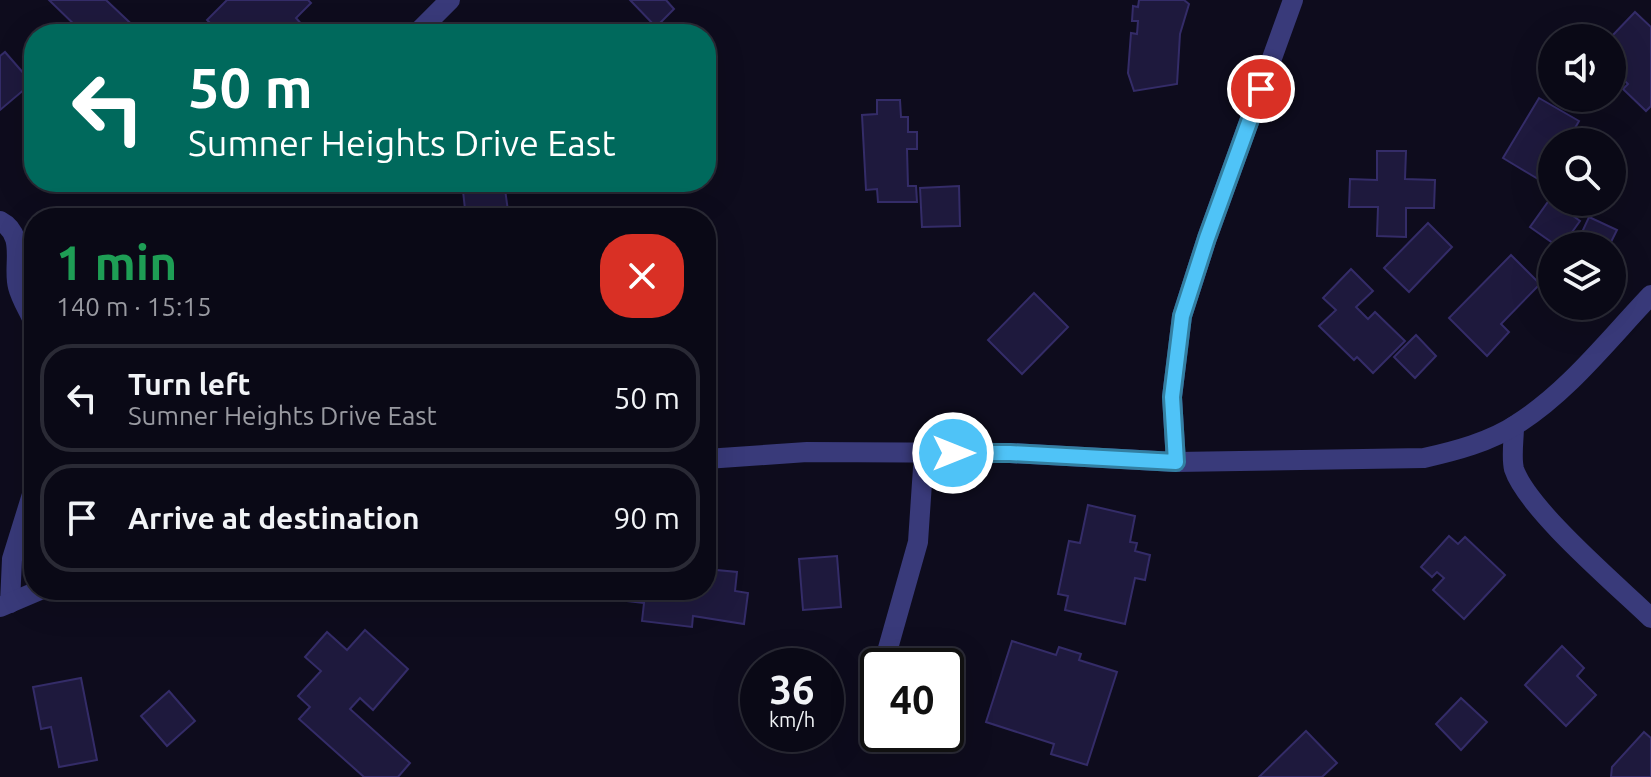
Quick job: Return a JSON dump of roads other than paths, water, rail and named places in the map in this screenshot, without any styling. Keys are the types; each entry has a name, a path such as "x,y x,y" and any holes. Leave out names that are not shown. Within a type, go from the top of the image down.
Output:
{"street":[{"path":"426,24 450,0"},
{"path":"1176,462 1172,397 1182,316 1293,0"},
{"path":"0,221 8,225 15,242 19,260 8,282 24,307"},
{"path":"716,458 803,452 1010,453 1176,462 1424,458 1458,450 1514,426 1547,403 1651,295"},
{"path":"1514,426 1513,466 1520,483 1538,508 1651,618"},
{"path":"888,648 918,542 924,453"},
{"path":"5,605 12,559 24,520"},
{"path":"5,605 24,597"}]}
